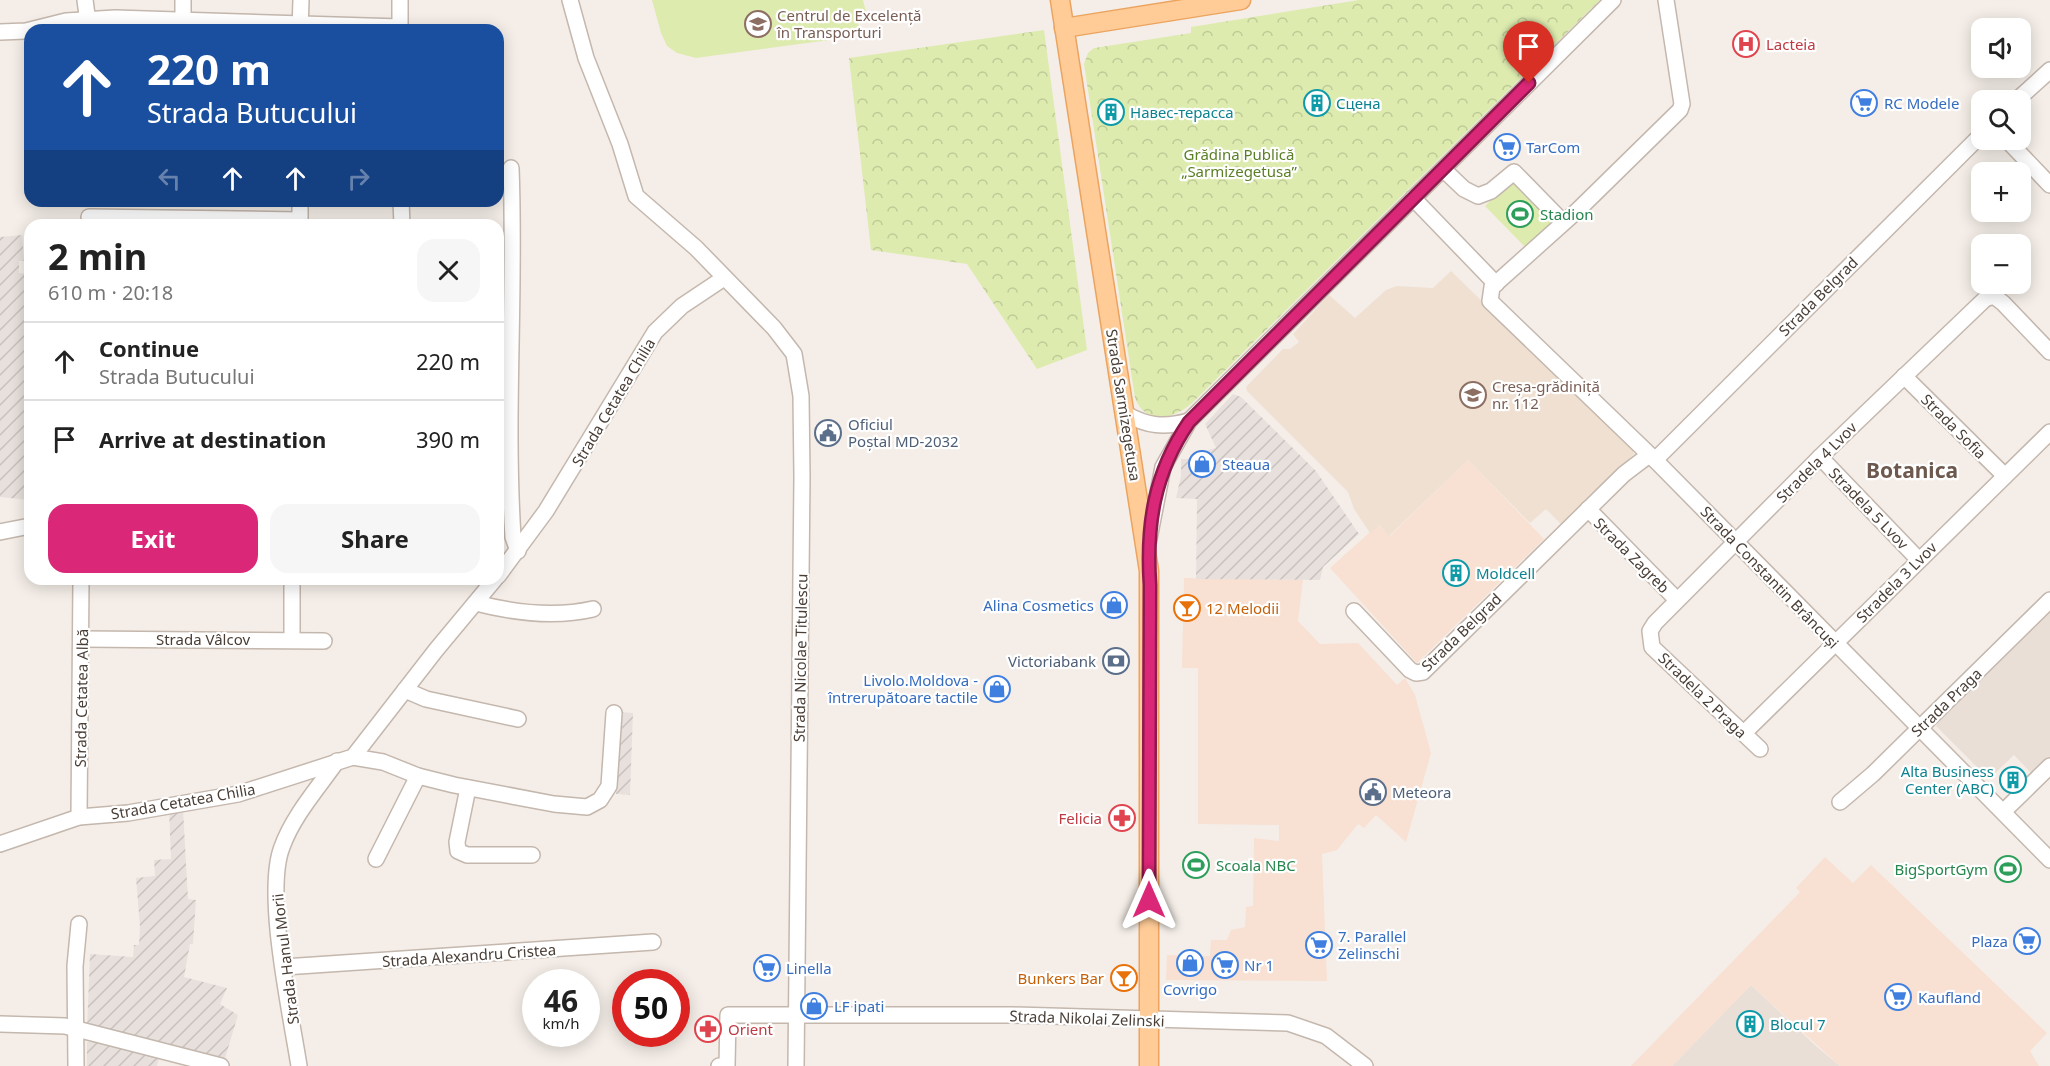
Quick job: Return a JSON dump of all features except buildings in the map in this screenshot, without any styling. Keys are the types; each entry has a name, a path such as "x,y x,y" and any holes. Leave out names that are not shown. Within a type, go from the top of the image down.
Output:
{"main road":[{"name":"Strada Sarmizegetusa","path":"1060,0 1147,549 1150,597 1149,1066"},
{"path":"1064,28 1241,0"}],"street":[{"path":"85,0 88,24 183,21 233,24"},
{"path":"183,0 183,21"},
{"path":"300,24 302,0"},
{"path":"400,0 400,24"},
{"path":"570,0 586,58 620,144 636,196 696,249 724,278"},
{"path":"1147,549 1163,467 1189,422 1613,0"},
{"path":"1492,290 1680,110 1682,104 1666,0"},
{"path":"0,32 24,31"},
{"path":"2028,90 2050,70"},
{"name":"Strada Belgrad","path":"1354,611 1410,670 1420,673 1624,474 1652,457 1971,145"},
{"path":"2017,150 2050,185"},
{"path":"511,168 513,284 504,318 516,544"},
{"path":"1443,169 1464,189 1478,196 1491,191 1514,172 1563,222"},
{"name":"Strada Constantin Brâncuși","path":"1413,198 1492,290 1493,305 1652,457 2050,860"},
{"name":"Strada Cetatea Chilia","path":"504,565 516,544 556,496 656,332 682,306 724,278"},
{"name":"Strada Nicolae Titulescu","path":"724,278 789,346 796,362 801,396 796,1066"},
{"name":"Stradela 4 Lvov","path":"1650,639 1650,631 1655,623 1677,600 1980,302 1994,296 2050,352"},
{"name":"Strada Sofia","path":"1904,376 2004,476"},
{"path":"1126,414 1140,422 1156,426 1173,426 1189,422"},
{"name":"Stradela 3 Lvov","path":"1744,734 1918,559 2050,432"},
{"name":"Stradela 5 Lvov","path":"1820,457 1918,559"},
{"name":"Strada Zagreb","path":"1588,509 1677,600"},
{"path":"0,532 24,527"},
{"path":"504,528 516,544"},
{"name":"Strada Cetatea Albă","path":"79,817 81,585"},
{"path":"292,585 292,640"},
{"name":"Strada Cetatea Chilia","path":"0,844 79,817 128,813 238,794 353,757 491,585"},
{"name":"Strada Praga","path":"1840,802 1873,774 2050,600"},
{"path":"476,603 534,614 568,615 593,609"},
{"name":"Strada Vâlcov","path":"82,639 324,641"},
{"name":"Stradela 2 Praga","path":"1650,639 1652,647 1760,749"},
{"path":"405,690 426,699 518,719"},
{"path":"353,757 383,762 418,776 468,788 563,805 596,804 605,795 609,786 614,713"},
{"name":"Strada Hanul Morii","path":"298,1066 276,897 279,855 287,836 337,762"},
{"path":"2004,811 2050,766"},
{"path":"376,859 418,776"},
{"path":"468,788 457,842 458,851 467,855 532,855"},
{"path":"76,1066 75,966 79,924"},
{"name":"Strada Alexandru Cristea","path":"284,968 653,942"},
{"name":"Strada Nikolai Zelinski","path":"727,1066 728,1015 797,1017 1012,1015 1288,1023 1326,1036 1365,1066"},
{"path":"0,1024 47,1024 76,1029 221,1066"},
{"path":"719,1066 727,1066"}],"shaded area":[{"path":"22,235 24,261 19,261 19,273 24,273 24,500 0,497 0,237"},
{"name":"Creșa-grădiniță nr. 112","path":"1451,271 1632,448 1634,454 1562,525 1546,509 1530,523 1468,460 1389,536 1379,525 1370,533 1354,509 1348,492 1247,391 1246,387 1283,349 1290,349 1299,342 1293,334 1329,295 1355,318 1386,290 1397,286 1433,288"},
{"path":"1233,394 1241,397 1316,471 1359,534 1323,567 1320,580 1196,579 1197,499 1176,498 1181,476 1181,459 1197,459 1197,453 1216,448 1205,424"},
{"name":"Moldcell","path":"1468,460 1544,539 1417,663 1330,568 1378,525 1390,536"},
{"path":"1184,578 1303,580 1298,621 1320,644 1358,643 1397,685 1405,678 1415,695 1431,753 1406,842 1376,815 1364,828 1358,824 1337,850 1322,854 1327,981 1166,980 1167,955 1210,956 1211,940 1227,940 1231,930 1245,927 1246,907 1253,906 1254,838 1279,841 1279,825 1198,824 1198,668 1182,668"},
{"path":"2050,612 2050,761 2034,776 2014,755 1989,779 1936,726 1941,717"},
{"path":"620,712 633,713 630,795 616,794"},
{"path":"183,809 188,899 196,900 193,944 190,944 184,977 227,988 220,1004 238,1015 224,1062 200,1052 87,1028 90,954 133,957 134,945 139,945 140,927 136,878 155,876 154,860 171,859 169,810"},
{"path":"1825,857 1853,883 1871,865 2047,1033 2030,1051 2039,1066 1840,1066 1751,985 1672,1066 1631,1066 1800,892 1796,888"},
{"path":"1751,985 1816,1046 1840,1066 1672,1066"},
{"path":"87,1042 97,1042 160,1056 157,1066 87,1066"}],"green space":[{"name":"Centrul de Excelență în Transporturi","path":"652,0 863,0 867,16 859,17 858,31 852,37 696,58 677,53 667,46"},
{"name":"Grădina Publică „Sarmizegetusa”","path":"1359,0 1600,0 1192,403 1169,416 1153,416 1146,413 1135,398 1084,64 1088,53 1094,48 1191,33 1191,27"},
{"path":"1044,30 1087,350 1037,369 967,264 871,250 849,58"},
{"name":"Stadion","path":"1514,179 1556,221 1526,248 1485,206"}],"place":[{"name":"Centrul de Excelență în Transporturi","path":"758,24"},
{"name":"Lacteia","path":"1746,44"},
{"name":"Сцена","path":"1317,103"},
{"name":"RC Modele","path":"1864,103"},
{"name":"Навес-терасса","path":"1111,112"},
{"name":"TarCom","path":"1507,147"},
{"name":"Stadion","path":"1520,214"},
{"name":"Creșa-grădiniță nr. 112","path":"1473,395"},
{"name":"Oficiul Poștal MD-2032","path":"828,433"},
{"name":"Steaua","path":"1202,464"},
{"name":"Moldcell","path":"1456,573"},
{"name":"Alina Cosmetics","path":"1114,605"},
{"name":"12 Melodii","path":"1187,608"},
{"name":"Victoriabank","path":"1116,661"},
{"name":"Livolo.Moldova - întrerupătoare tactile","path":"997,689"},
{"name":"Alta Business Center (ABC)","path":"2013,780"},
{"name":"Meteora","path":"1373,792"},
{"name":"Felicia","path":"1122,818"},
{"name":"Scoala NBC","path":"1196,865"},
{"name":"BigSportGym","path":"2008,869"},
{"name":"Plaza","path":"2027,941"},
{"name":"7. Parallel Zelinschi","path":"1319,945"},
{"name":"Covrigo","path":"1190,963"},
{"name":"Nr 1","path":"1225,965"},
{"name":"Linella","path":"767,968"},
{"name":"Bunkers Bar","path":"1124,978"},
{"name":"Kaufland","path":"1898,997"},
{"name":"LF ipati","path":"814,1006"},
{"name":"Blocul 7","path":"1750,1024"},
{"name":"Orient","path":"708,1029"}],"district":[{"name":"Botanica","path":"1912,470"}],"route":[{"path":"1149,900 1150,585 1147,549 1163,467 1189,422 1529,83"}]}
